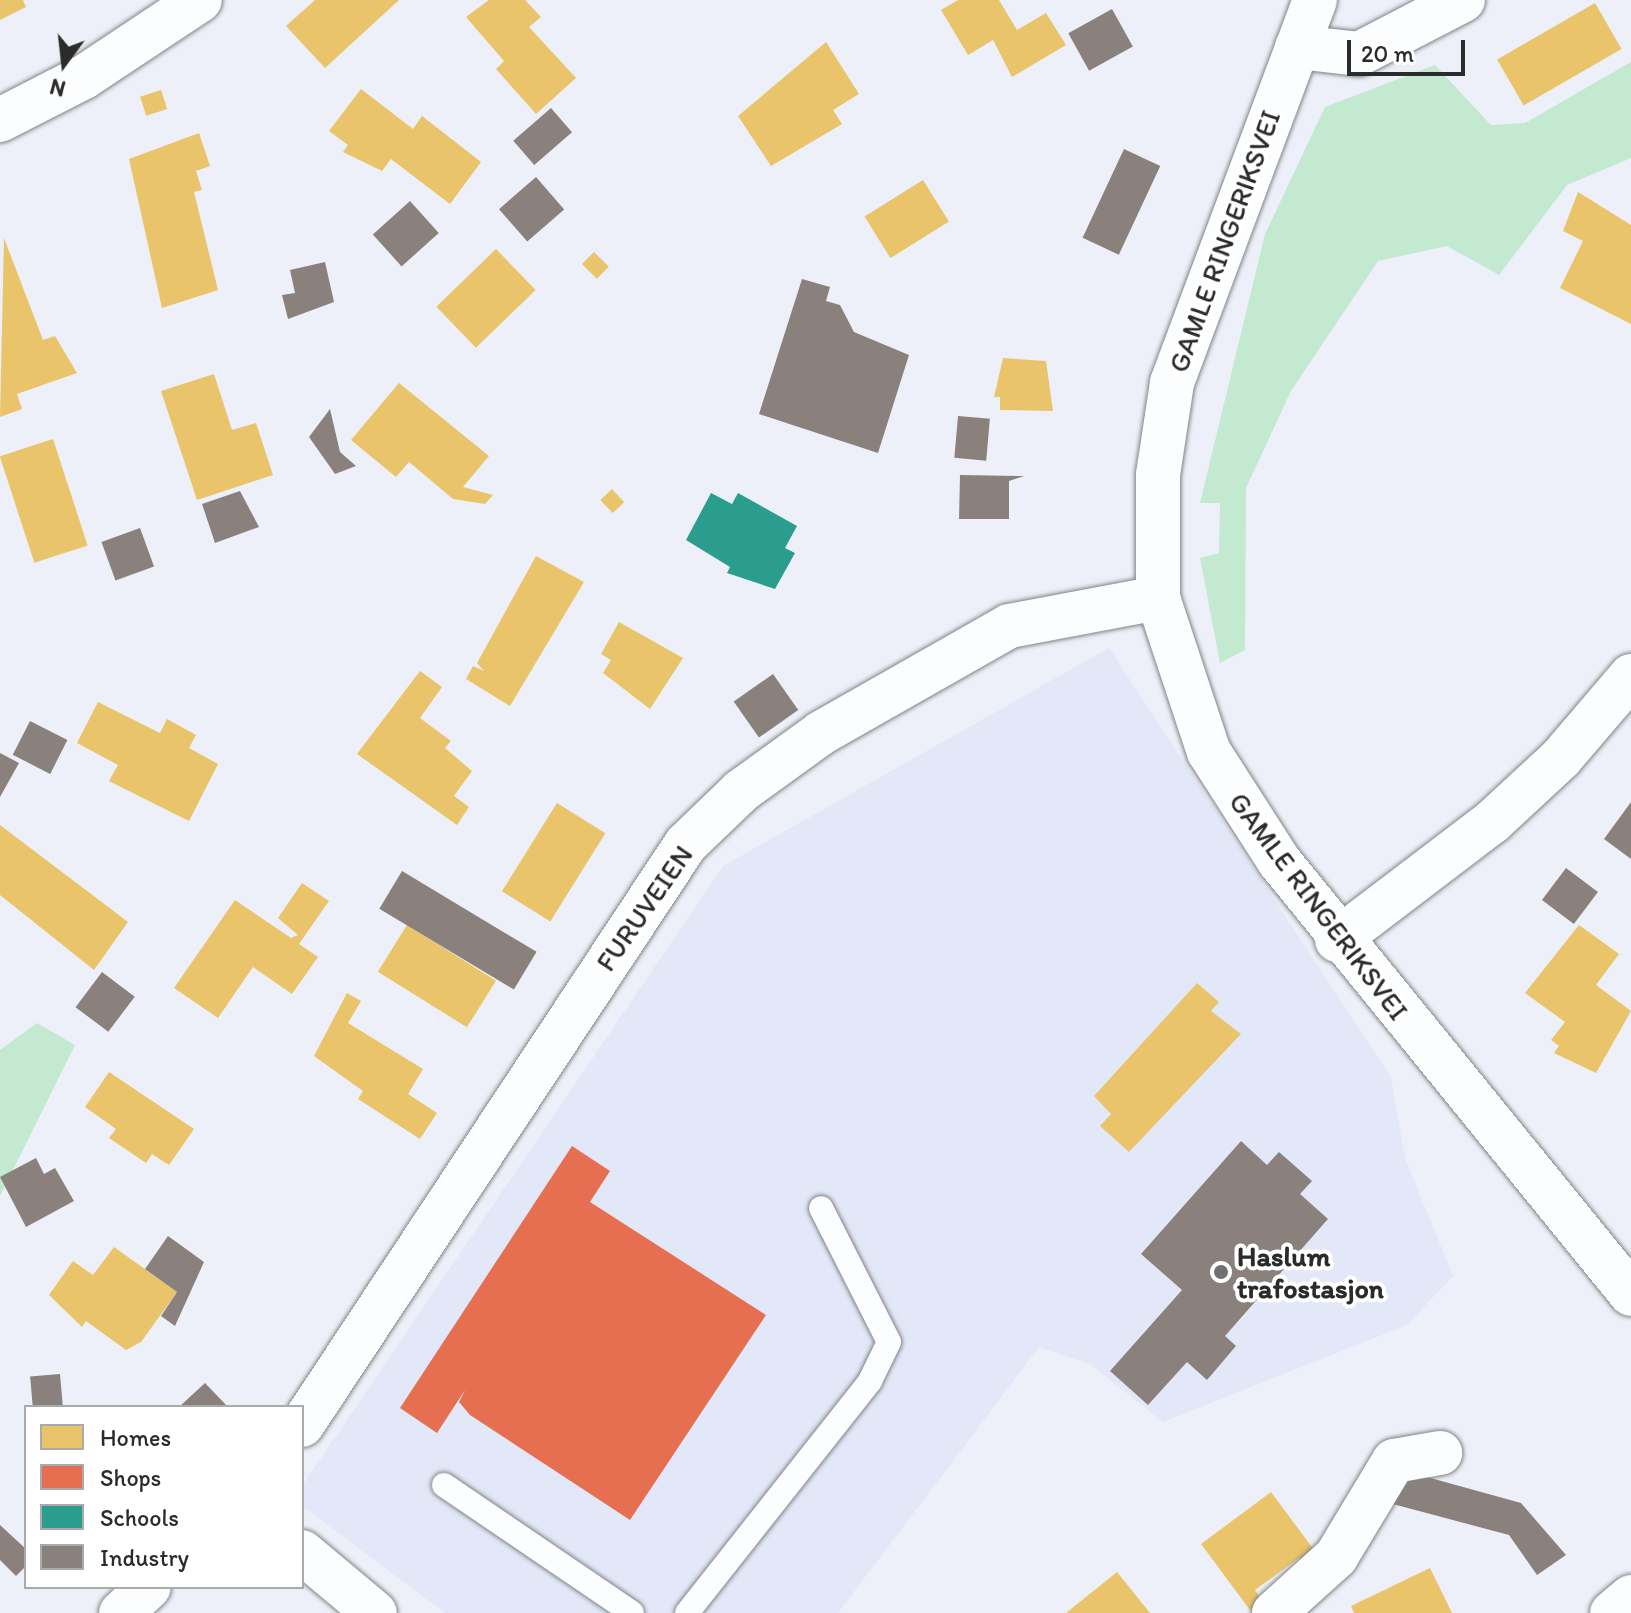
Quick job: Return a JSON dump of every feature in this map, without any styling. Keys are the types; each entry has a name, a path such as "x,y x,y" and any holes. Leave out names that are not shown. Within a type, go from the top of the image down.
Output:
{"street":[{"path":"0,120 84,77 200,0"},
{"name":"GAMLE RINGERIKSVEI","path":"1315,0 1172,383 1158,475 1158,598 1209,752 1337,940 1631,1294"},
{"path":"1297,47 1359,54 1463,0"},
{"name":"FURUVEIEN","path":"304,1422 686,844 741,791 821,733 1009,626 1158,598"},
{"path":"1337,940 1492,822 1561,758 1631,676"},
{"path":"1274,1613 1336,1557 1394,1461 1440,1453"},
{"path":"304,1554 375,1613"},
{"path":"121,1613 147,1589"},
{"path":"1612,1613 1631,1597"}],"lane":[{"path":"687,1613 870,1381 889,1342 821,1208"},
{"path":"444,1485 632,1613"}],"shaded area":[{"path":"1109,648 1391,1077 1405,1158 1453,1276 1407,1325 1163,1422 1090,1364 1039,1347 838,1613 445,1613 304,1507 304,1483 723,866"}],"green space":[{"path":"1631,62 1631,158 1567,185 1499,275 1447,246 1378,261 1291,391 1246,488 1245,650 1220,663 1200,558 1219,553 1220,503 1200,503 1265,234 1325,107 1435,65 1491,125 1525,123"},
{"path":"37,1023 75,1045 0,1196 0,1050"}],"building: Homes":[{"path":"0,0 23,0 26,7 0,20"},
{"path":"315,0 399,0 325,68 286,26"},
{"path":"489,0 525,0 541,17 529,27 576,78 536,114 496,69 504,61 466,17"},
{"path":"958,0 999,0 1017,30 1046,13 1066,45 1012,77 993,40 968,55 941,10"},
{"path":"1595,3 1622,49 1524,105 1497,60"},
{"path":"826,42 859,94 833,110 842,124 771,166 738,116"},
{"path":"361,89 413,129 422,116 481,162 450,204 391,159 382,171 343,152 348,145 329,131"},
{"path":"161,90 167,109 146,116 140,97"},
{"path":"199,133 210,166 196,171 202,190 194,192 218,290 162,308 129,159"},
{"path":"923,180 949,222 890,258 864,217"},
{"path":"1578,192 1631,225 1631,324 1560,288 1583,241 1563,231"},
{"path":"4,238 43,340 55,336 77,373 17,394 22,409 0,417"},
{"path":"496,249 536,290 476,348 436,307"},
{"path":"594,252 609,267 597,279 582,264"},
{"path":"1003,358 1046,361 1053,411 1000,410 1000,397 994,397"},
{"path":"214,374 232,430 256,423 273,475 197,500 161,391"},
{"path":"399,383 489,456 463,487 493,495 485,504 453,499 409,462 396,477 351,440"},
{"path":"53,439 88,546 34,563 0,456"},
{"path":"612,489 624,502 613,513 600,500"},
{"path":"536,556 584,582 510,706 466,679 473,666 484,671 477,663"},
{"path":"619,622 683,658 650,709 603,673 611,660 601,654"},
{"path":"420,671 442,687 420,718 451,741 445,748 472,771 454,796 469,807 457,825 357,754"},
{"path":"98,702 160,733 167,719 196,735 189,748 218,764 189,821 109,781 118,765 77,743"},
{"path":"557,803 605,833 550,921 502,891"},
{"path":"0,825 128,922 94,970 0,895"},
{"path":"302,883 329,901 299,944 318,957 292,994 253,967 218,1018 174,988 235,900 291,938 298,935 278,918"},
{"path":"407,925 496,981 467,1027 378,972"},
{"path":"1579,925 1619,954 1596,985 1631,1011 1596,1073 1554,1053 1559,1046 1551,1040 1565,1022 1525,993"},
{"path":"1197,983 1219,1002 1211,1011 1241,1034 1129,1152 1100,1126 1111,1114 1094,1096"},
{"path":"347,993 361,1001 348,1023 423,1069 408,1094 437,1113 420,1139 358,1099 363,1091 314,1056"},
{"path":"109,1072 194,1129 169,1165 152,1154 146,1163 109,1138 116,1129 85,1107"},
{"path":"114,1247 177,1292 141,1342 126,1350 86,1321 82,1327 49,1295 73,1261 93,1275"},
{"path":"1271,1492 1320,1558 1307,1568 1299,1558 1255,1590 1262,1601 1250,1610 1201,1544"},
{"path":"1430,1568 1452,1613 1354,1613 1351,1606"},
{"path":"1117,1572 1150,1613 1066,1613"}],"building: Shops":[{"path":"572,1146 610,1171 590,1202 766,1315 630,1520 470,1415 459,1402 465,1390 437,1433 400,1408"}],"building: Schools":[{"path":"711,493 732,504 738,493 797,526 785,548 795,553 775,589 727,573 730,567 686,540"}],"building: Industry":[{"path":"1112,9 1133,47 1089,71 1068,33"},
{"path":"551,108 572,132 534,165 513,141"},
{"path":"1124,149 1160,166 1119,255 1083,238"},
{"path":"536,177 564,209 527,242 499,209"},
{"path":"410,201 439,233 402,266 373,234"},
{"path":"325,262 334,302 288,319 282,295 295,293 290,270"},
{"path":"802,279 830,287 826,301 840,305 854,332 909,355 878,453 759,414"},
{"path":"330,409 340,452 356,466 335,474 309,437"},
{"path":"958,416 990,419 986,461 954,458"},
{"path":"960,475 1024,476 1009,481 1009,519 959,519"},
{"path":"240,491 259,527 215,543 202,504"},
{"path":"140,528 154,567 115,581 101,542"},
{"path":"773,674 798,710 759,738 734,702"},
{"path":"30,721 67,740 50,774 13,755"},
{"path":"0,753 19,763 0,797"},
{"path":"1631,802 1631,859 1604,839"},
{"path":"1566,868 1598,892 1574,924 1542,900"},
{"path":"402,871 537,952 514,990 379,909"},
{"path":"102,972 135,997 108,1032 76,1007"},
{"name":"Haslum trafostasjon","path":"1241,1141 1267,1165 1279,1152 1312,1181 1300,1194 1328,1219 1225,1336 1236,1346 1207,1380 1187,1362 1148,1405 1110,1371 1182,1290 1141,1254"},
{"path":"36,1158 44,1174 55,1168 74,1201 26,1227 0,1177"},
{"path":"168,1236 204,1262 175,1326 161,1316 177,1292 145,1269"},
{"path":"60,1374 63,1405 33,1405 30,1377"},
{"path":"205,1383 226,1405 181,1405"},
{"path":"1398,1469 1521,1503 1566,1555 1537,1575 1509,1535 1389,1503"},
{"path":"0,1525 24,1547 24,1568 16,1576 0,1560"}],"place":[{"name":"Haslum trafostasjon","path":"1221,1272"}]}
